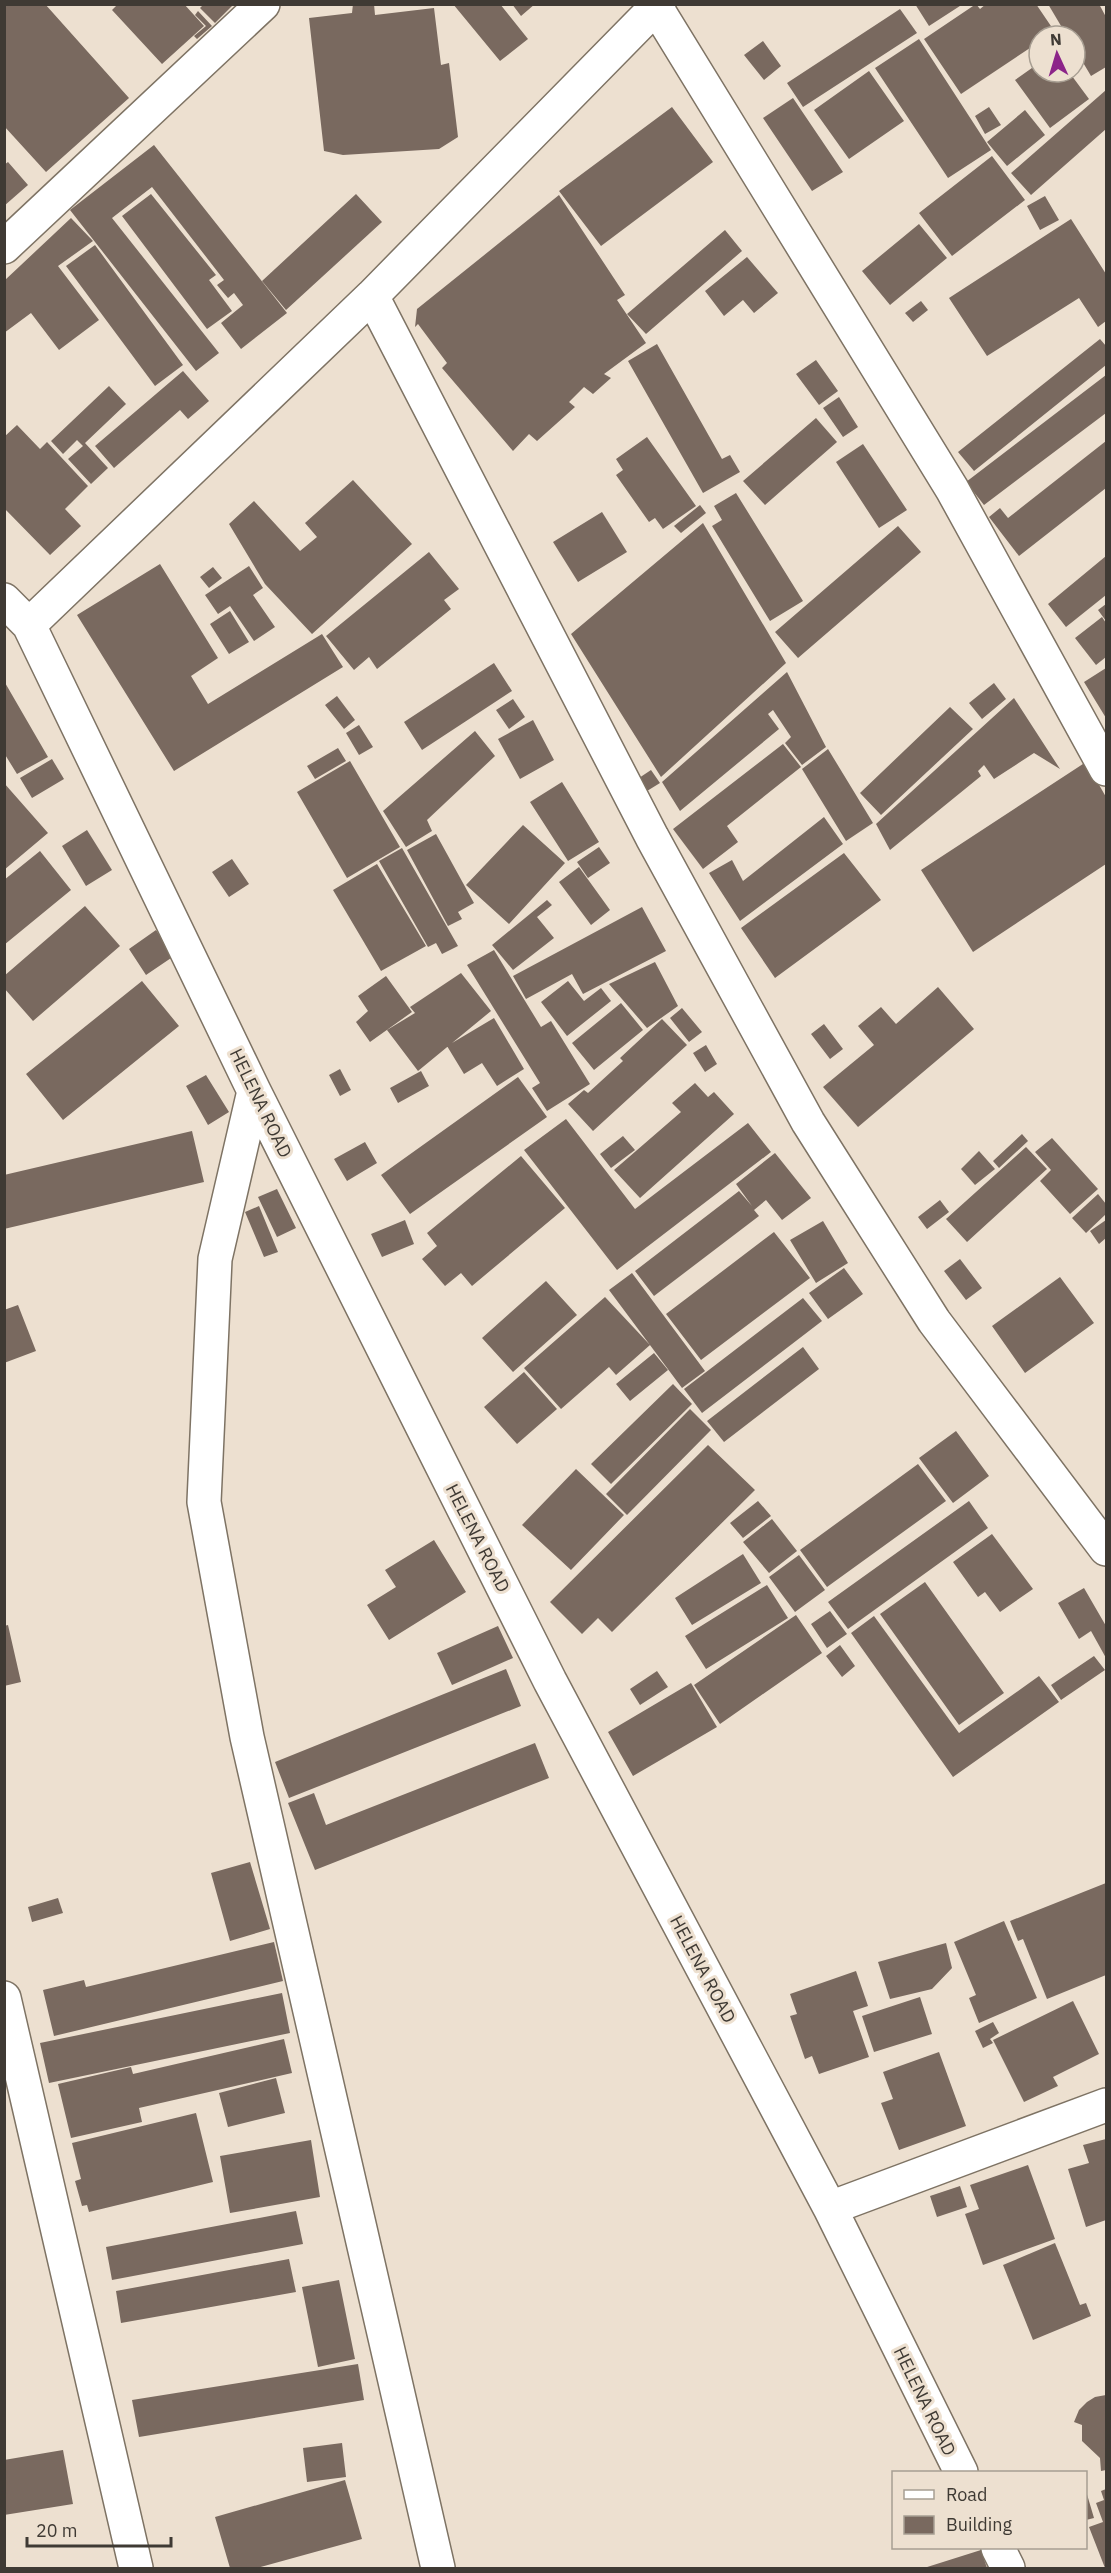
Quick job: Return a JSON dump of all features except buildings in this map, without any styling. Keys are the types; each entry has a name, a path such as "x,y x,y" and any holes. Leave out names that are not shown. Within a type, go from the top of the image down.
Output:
{"street":[{"path":"4,247 263,4"},
{"path":"29,625 372,296 657,6 952,489 1107,769"},
{"path":"372,296 646,826 808,1122 934,1322 1107,1549"},
{"name":"HELENA ROAD","path":"5,601 29,625 254,1091 549,1681 830,2208 961,2471"},
{"path":"254,1091 215,1259 204,1502 247,1737 438,2568"},
{"path":"4,1998 136,2568"},
{"path":"830,2208 1107,2105"},
{"path":"999,2549 1008,2568"}]}
